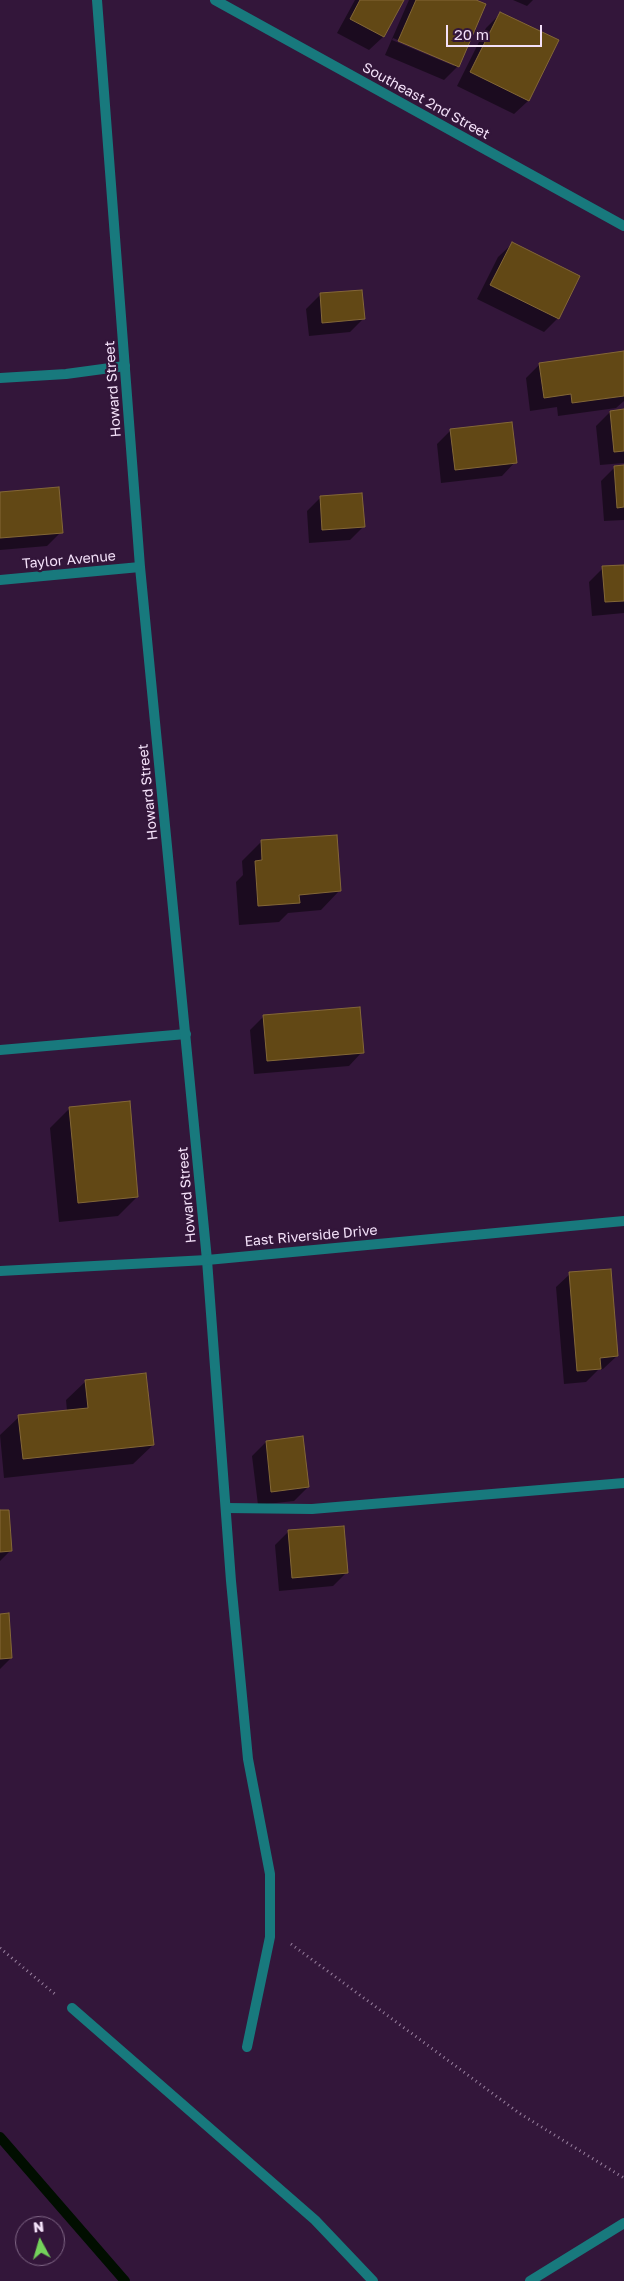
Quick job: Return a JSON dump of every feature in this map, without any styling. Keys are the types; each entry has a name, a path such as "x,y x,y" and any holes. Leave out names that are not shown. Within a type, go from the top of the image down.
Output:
{"street":[{"name":"Howard Street","path":"97,0 140,566 207,1260 231,1582 248,1759 270,1874 270,1937 247,2047"},
{"name":"Southeast 2nd Street","path":"215,0 624,226"},
{"path":"0,378 66,374 125,366"},
{"name":"Taylor Avenue","path":"0,580 140,566"},
{"path":"0,1050 186,1034"},
{"name":"East Riverside Drive","path":"0,1271 207,1260 624,1221"},
{"path":"226,1508 312,1509 624,1483"},
{"path":"72,2008 316,2220 374,2281"},
{"path":"530,2281 624,2224"}],"path":[{"path":"270,1928 519,2112 624,2178"},
{"path":"0,1948 72,2008"}],"building":[{"path":"360,0 404,0 384,37 350,19"},
{"path":"416,0 476,0 486,4 459,67 398,41"},
{"path":"500,12 559,40 529,101 470,72"},
{"path":"512,242 580,276 559,319 490,285"},
{"path":"362,290 365,319 322,323 320,293"},
{"path":"624,351 624,396 572,403 571,394 544,398 539,363"},
{"path":"624,409 624,451 614,452 610,411"},
{"path":"512,422 517,463 455,470 450,429"},
{"path":"624,465 624,507 617,508 614,466"},
{"path":"59,487 63,533 0,538 0,492"},
{"path":"362,493 365,527 322,530 320,496"},
{"path":"624,565 624,601 605,602 602,566"},
{"path":"337,835 341,891 299,895 300,903 258,906 255,861 262,860 261,840"},
{"path":"360,1007 364,1053 267,1061 263,1015"},
{"path":"130,1101 138,1197 78,1203 69,1107"},
{"path":"611,1269 618,1356 600,1358 601,1369 577,1371 569,1272"},
{"path":"146,1373 154,1445 23,1459 18,1415 88,1408 85,1380"},
{"path":"303,1436 309,1487 271,1492 266,1441"},
{"path":"0,1510 9,1510 12,1551 0,1552"},
{"path":"344,1526 348,1573 292,1578 288,1530"},
{"path":"9,1613 12,1658 0,1659 0,1614"}],"waterway":[{"path":"0,2137 125,2281"}]}
